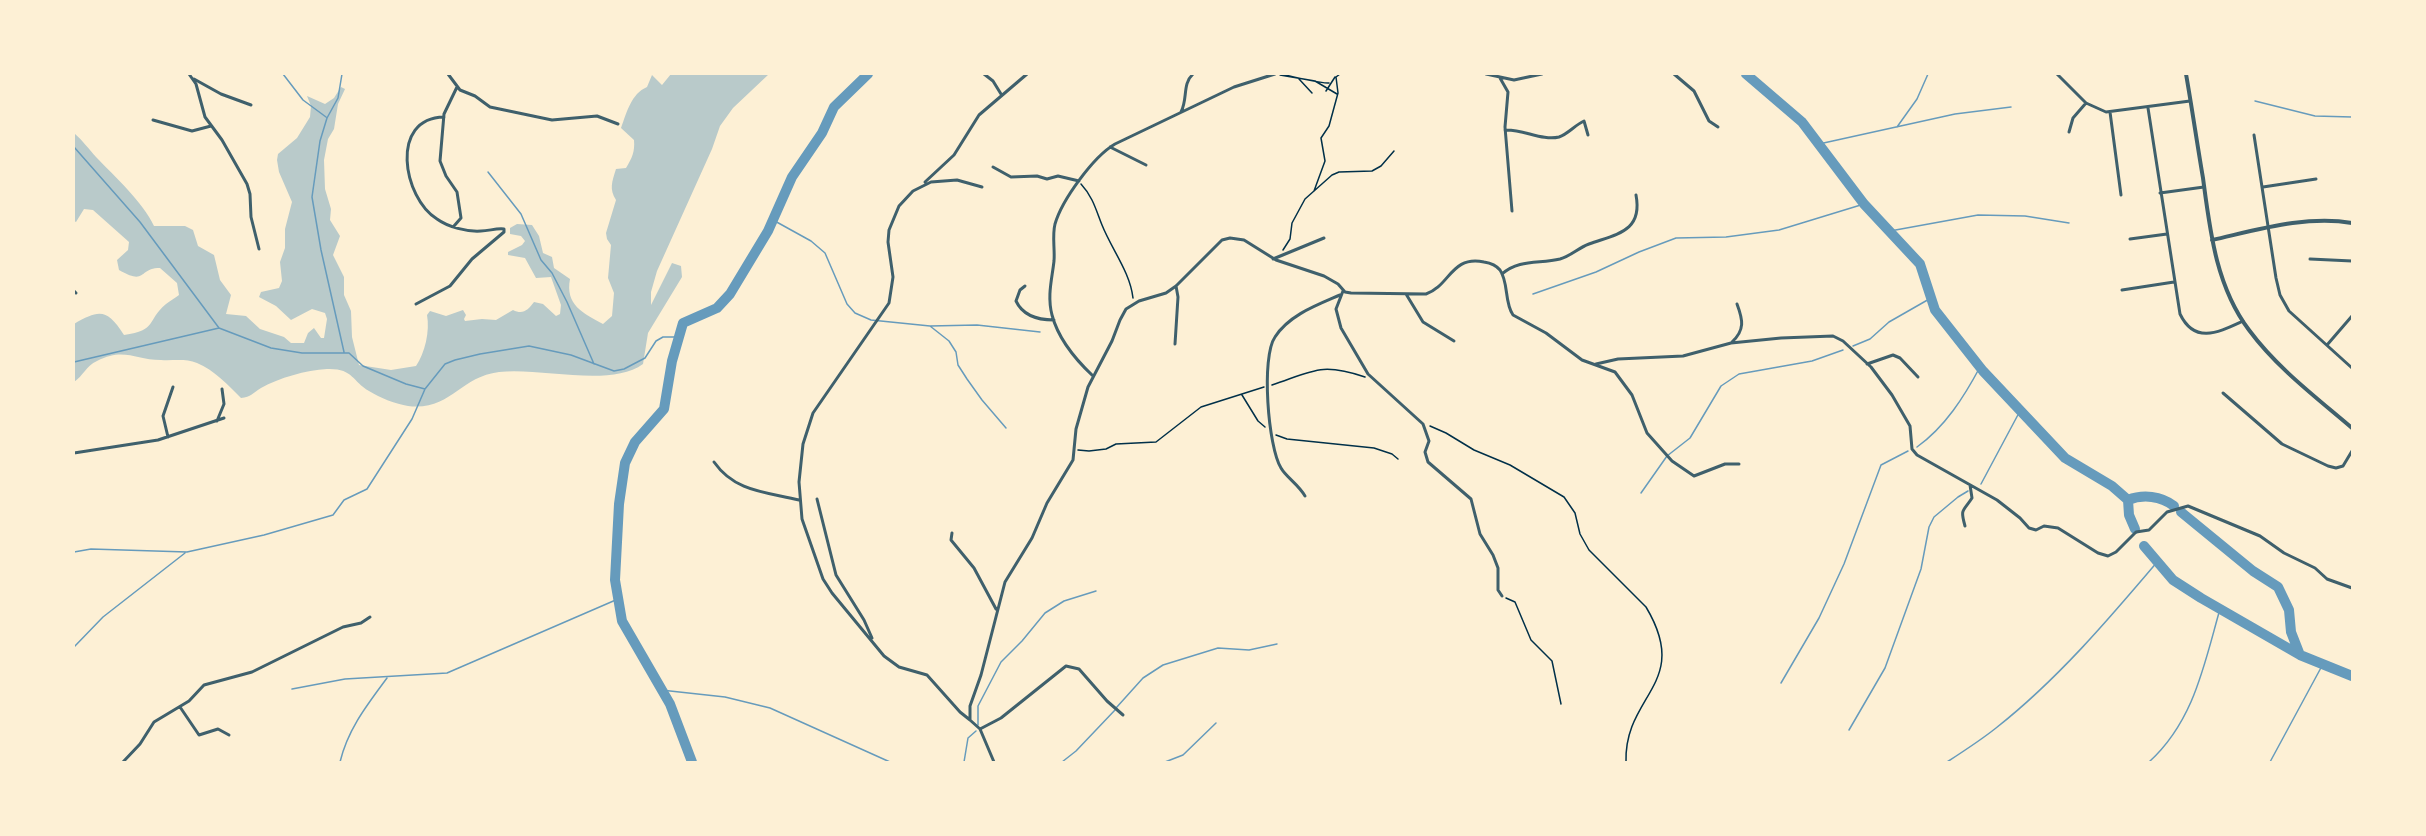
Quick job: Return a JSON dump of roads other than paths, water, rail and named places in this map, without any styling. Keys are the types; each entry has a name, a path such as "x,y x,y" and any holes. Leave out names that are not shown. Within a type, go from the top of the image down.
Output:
{"street":[{"path":"189,74 221,94 251,105"},
{"path":"448,74 457,87 490,107 556,120 597,116 618,124"},
{"path":"984,74 993,81 1001,94"},
{"path":"993,762 980,729 960,712 927,675 891,663 823,579 802,519 799,500 800,464 808,426 819,403 889,303 893,277 888,242 889,230 899,206 942,169 954,155 972,123 1001,94 1027,74"},
{"path":"1180,114 1186,102 1186,82 1193,74"},
{"path":"1093,376 1071,352 1054,320 1049,295 1054,258 1055,223 1079,181 1090,166 1110,147 1234,87 1276,74"},
{"path":"1486,74 1500,78 1522,79 1542,74"},
{"path":"1674,74 1694,91 1709,121 1718,127"},
{"path":"2057,74 2086,103 2097,110 2110,112 2190,101"},
{"path":"2186,74 2212,240 2225,286 2243,321 2275,359 2352,428"},
{"path":"1500,78 1508,92 1505,130 1512,211"},
{"path":"194,79 203,113 222,140 247,184 251,217 259,249"},
{"path":"454,226 461,218 457,192 446,176 441,161 444,117 457,87"},
{"path":"2069,132 2073,118 2086,103"},
{"path":"2148,108 2180,314 2190,328 2207,334 2243,321"},
{"path":"2110,112 2121,195"},
{"path":"416,304 450,285 472,259 504,232 502,228 474,231 454,226 437,219 420,202 411,181 406,155 413,133 419,124 430,118 444,117"},
{"path":"153,120 192,131 212,126"},
{"path":"1505,130 1553,137 1564,135 1584,121 1588,135"},
{"path":"2254,135 2276,278 2282,300 2294,316 2352,368"},
{"path":"1110,147 1146,165"},
{"path":"993,167 1011,177 1037,176 1047,179 1058,176 1079,181"},
{"path":"2263,187 2316,179"},
{"path":"921,185 945,180 982,187"},
{"path":"2160,193 2204,187"},
{"path":"1502,274 1507,269 1526,262 1565,257 1584,246 1629,228 1636,220 1638,205 1636,195"},
{"path":"2212,240 2314,221 2352,223"},
{"path":"2130,239 2167,234"},
{"path":"970,720 970,706 981,675 996,609 1005,582 1032,538 1057,485 1068,470 1081,409 1093,376 1126,309 1166,293 1176,286 1217,244 1230,238 1244,240 1273,259 1324,276 1338,284 1343,293"},
{"path":"1273,259 1324,238"},
{"path":"2310,259 2352,261"},
{"path":"1305,496 1297,484 1281,470 1275,455 1268,417 1269,355 1273,339 1298,315 1343,293 1431,293 1457,266 1466,261 1487,262 1495,265 1502,274 1513,315 1546,333 1582,360 1615,372 1632,395 1647,433 1672,461 1685,471 1697,476 1719,466 1739,464"},
{"path":"2122,290 2174,282"},
{"path":"1025,286 1020,290 1016,301 1020,309 1041,320 1054,320"},
{"path":"1175,344 1178,297 1176,286"},
{"path":"1343,293 1336,309 1337,319 1357,357 1372,380 1423,424 1429,441 1425,452 1428,462 1466,493 1474,503 1480,534 1498,568 1498,590 1502,597"},
{"path":"1406,294 1423,322 1454,341"},
{"path":"1731,343 1742,329 1742,319 1737,304"},
{"path":"2327,345 2352,316"},
{"path":"1594,364 1618,358 1683,356 1731,343 1833,336 1843,341 1867,364 1888,389 1907,419 1910,426 1912,449 1917,455 2010,509 2029,528 2036,530 2044,526 2058,528 2098,553 2108,556 2116,552 2136,532 2149,530 2167,512 2188,506 2260,536 2315,568 2327,579 2352,588"},
{"path":"1867,364 1893,355 1900,358 1918,377"},
{"path":"168,437 163,416 172,387"},
{"path":"217,421 224,404 222,390"},
{"path":"2223,393 2282,444 2328,466 2336,468 2343,466 2352,451"},
{"path":"74,453 168,437 224,418"},
{"path":"714,462 727,479 746,488 799,500"},
{"path":"1965,526 1963,509 1972,498 1972,489 1968,483"},
{"path":"817,499 836,575 864,620 873,643"},
{"path":"952,533 951,540 974,567 996,609"},
{"path":"123,762 140,744 154,722 180,707 207,684 252,672 343,627 361,623 370,617"},
{"path":"980,729 1001,718 1066,666 1079,669 1086,675 1107,701 1123,715"},
{"path":"180,707 199,735 218,729 229,735"}],"waterway":[{"path":"283,74 303,100 326,117"},
{"path":"342,74 338,98 327,118 320,141 312,197 321,250 344,352"},
{"path":"692,762 670,704 622,621 615,580 619,504 625,463 635,442 664,409 672,361 683,323 717,308 730,294 768,231 792,177 822,133 834,107 868,74"},
{"path":"1746,74 1802,122 1864,204 1920,264 1935,310 1983,371 2065,458 2112,486 2128,500 2129,515 2135,529"},
{"path":"1897,127 1917,99 1928,74"},
{"path":"2255,101 2315,116 2352,117"},
{"path":"1819,144 1955,114 2011,107"},
{"path":"74,147 140,222 219,328 271,348 302,353 349,353 363,366 406,384 425,389 445,364 480,354 529,346 571,355 614,371 624,369 645,358 656,341 663,337 679,337"},
{"path":"488,172 521,214 541,260 552,273 567,302 594,364"},
{"path":"1533,294 1596,272 1676,238 1726,237 1779,230 1864,204"},
{"path":"1890,231 1978,215 2025,216 2069,223"},
{"path":"773,220 811,241 825,253 847,304 855,313 871,320 930,326 949,341 956,352 958,365 967,379 1006,428"},
{"path":"1853,346 1870,339 1889,322 1931,298"},
{"path":"930,326 977,325 1040,332"},
{"path":"74,362 219,328"},
{"path":"1641,493 1667,456 1690,438 1721,386 1739,374 1812,361 1843,350"},
{"path":"1917,447 1953,411 1980,367"},
{"path":"74,552 91,549 187,552 264,535 333,515 344,500 367,489 412,419 425,389"},
{"path":"1981,484 2020,411"},
{"path":"1781,683 1819,618 1844,564 1881,465 1908,451"},
{"path":"1849,730 1885,668 1921,569 1929,527 1934,517 1968,491"},
{"path":"2128,500 2152,497 2174,506"},
{"path":"2181,512 2253,571 2278,587 2289,610 2291,632 2300,655"},
{"path":"2144,546 2173,580 2201,598 2300,655 2352,676"},
{"path":"74,647 103,617 185,553"},
{"path":"1947,762 1990,732 2061,670 2158,561"},
{"path":"978,725 978,706 1001,662 1045,613 1064,601 1096,591"},
{"path":"292,689 345,679 447,673 618,599"},
{"path":"2149,762 2177,729 2187,710 2202,671 2220,609"},
{"path":"1116,708 1143,678 1163,665 1218,648 1249,650 1277,644"},
{"path":"2270,762 2323,664"},
{"path":"340,762 353,728 387,678"},
{"path":"661,690 725,697 770,708 890,762"},
{"path":"1062,762 1076,751 1115,710"},
{"path":"1165,762 1183,755 1216,723"},
{"path":"964,762 968,738 976,731"}]}
